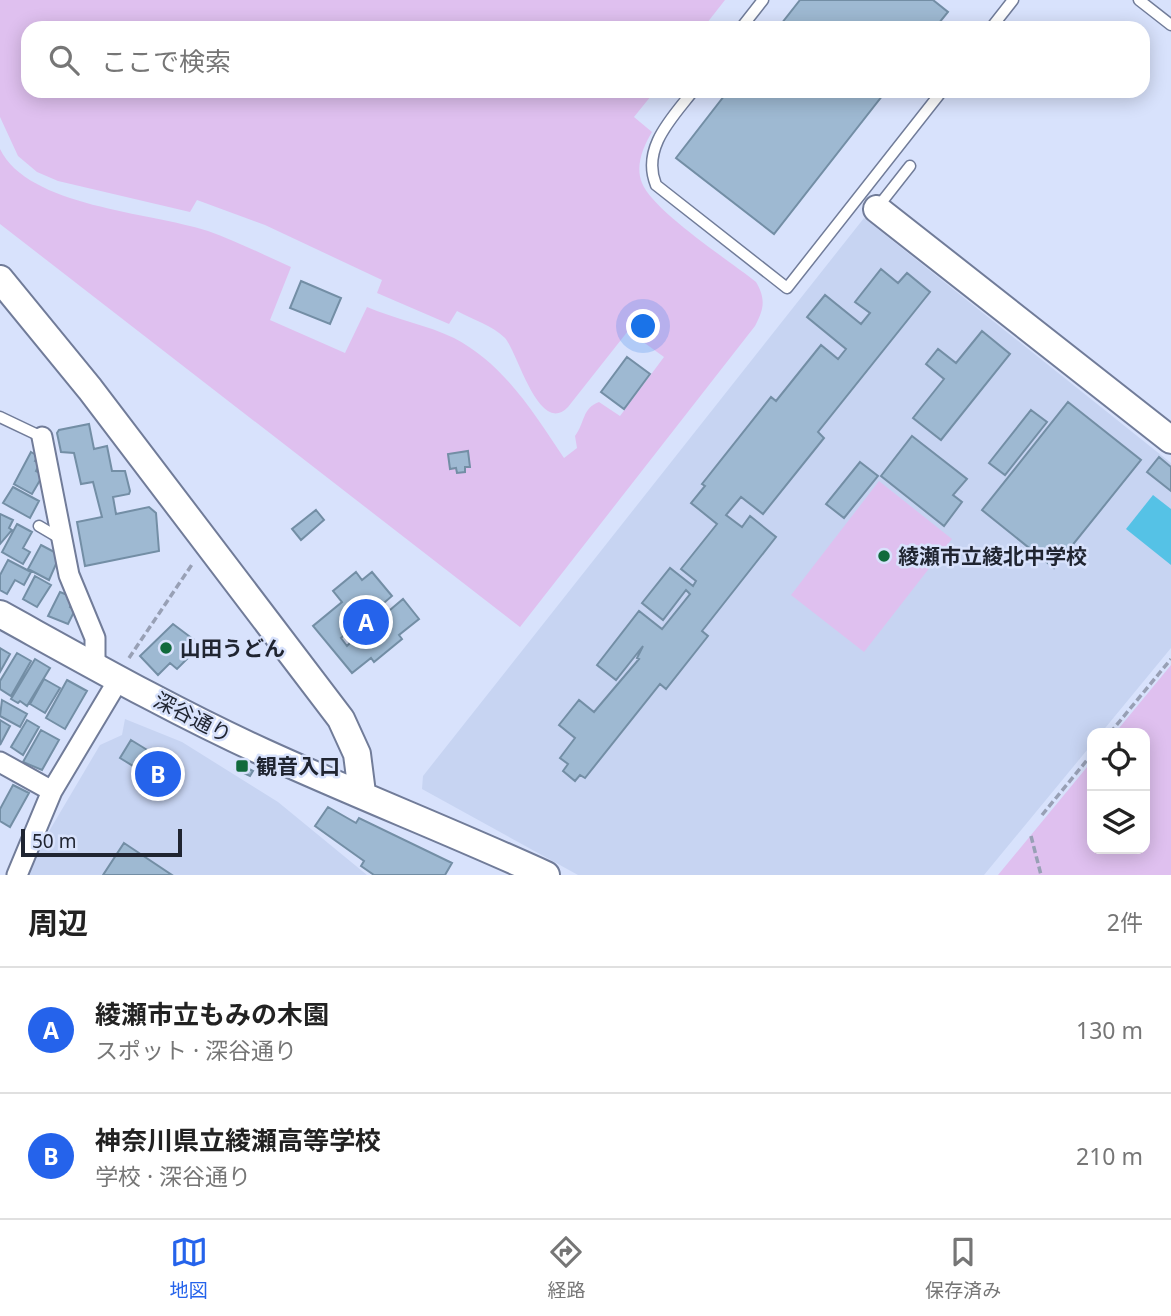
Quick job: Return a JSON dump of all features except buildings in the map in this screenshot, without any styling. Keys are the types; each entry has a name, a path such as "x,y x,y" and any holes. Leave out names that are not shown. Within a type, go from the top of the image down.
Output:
{"street":[{"path":"877,209 1171,440"},
{"path":"0,279 90,389 341,719 357,754 362,793"},
{"path":"42,437 65,541 69,575 94,638 95,666"},
{"name":"深谷通り","path":"0,614 119,679 261,751 546,875"},
{"path":"17,875 52,791 119,679"},
{"path":"0,762 52,791"}],"lane":[{"path":"746,21 763,0"},
{"path":"996,21 1013,0"},
{"path":"1139,0 1171,25"},
{"path":"688,98 657,140 652,159 652,173 656,185 787,288 936,98"},
{"path":"877,209 910,166"},
{"path":"0,417 42,437"},
{"path":"39,526 65,541"}],"path":[{"path":"119,679 132,652 197,556"},
{"path":"1114,728 1171,659"},
{"path":"1042,815 1087,760"},
{"path":"1031,836 1041,875"}],"shaded area":[{"path":"0,0 725,0 708,21 21,21 21,98 649,98 634,117 652,132 641,157 639,170 642,183 649,194 676,221 756,282 761,294 762,309 755,326 520,627 0,224 0,149 15,168 36,184 63,195 93,205 208,231 291,267 270,320 345,353 367,307 454,338 488,361 503,375 564,458 577,448 575,436 589,408 599,402 620,416 664,357 628,331 568,407 558,413 548,411 530,389 505,338 488,326 457,311 449,324 377,293 382,280 265,225 197,200 190,212 58,181 37,172 18,156 0,117"},
{"name":"綾瀬市立綾北中学校","path":"864,218 1171,463 1171,648 1105,728 1087,728 1087,750 984,875 578,875 422,789 423,776"},
{"path":"879,481 952,539 864,652 791,595"},
{"path":"1171,665 1171,875 998,875 1087,767 1087,854 1150,854 1150,728 1119,728"},
{"path":"125,719 182,742 278,802 367,875 28,875 35,855 100,745 122,735"}],"water":[{"path":"1153,495 1171,509 1171,565 1126,529"}],"place":[{"name":"綾瀬市立綾北中学校","path":"884,556"},
{"name":"綾瀬市立もみの木園","path":"366,622"},
{"name":"山田うどん","path":"166,648"},
{"name":"観音入口","path":"242,766"},
{"name":"神奈川県立綾瀬高等学校","path":"158,774"}]}
